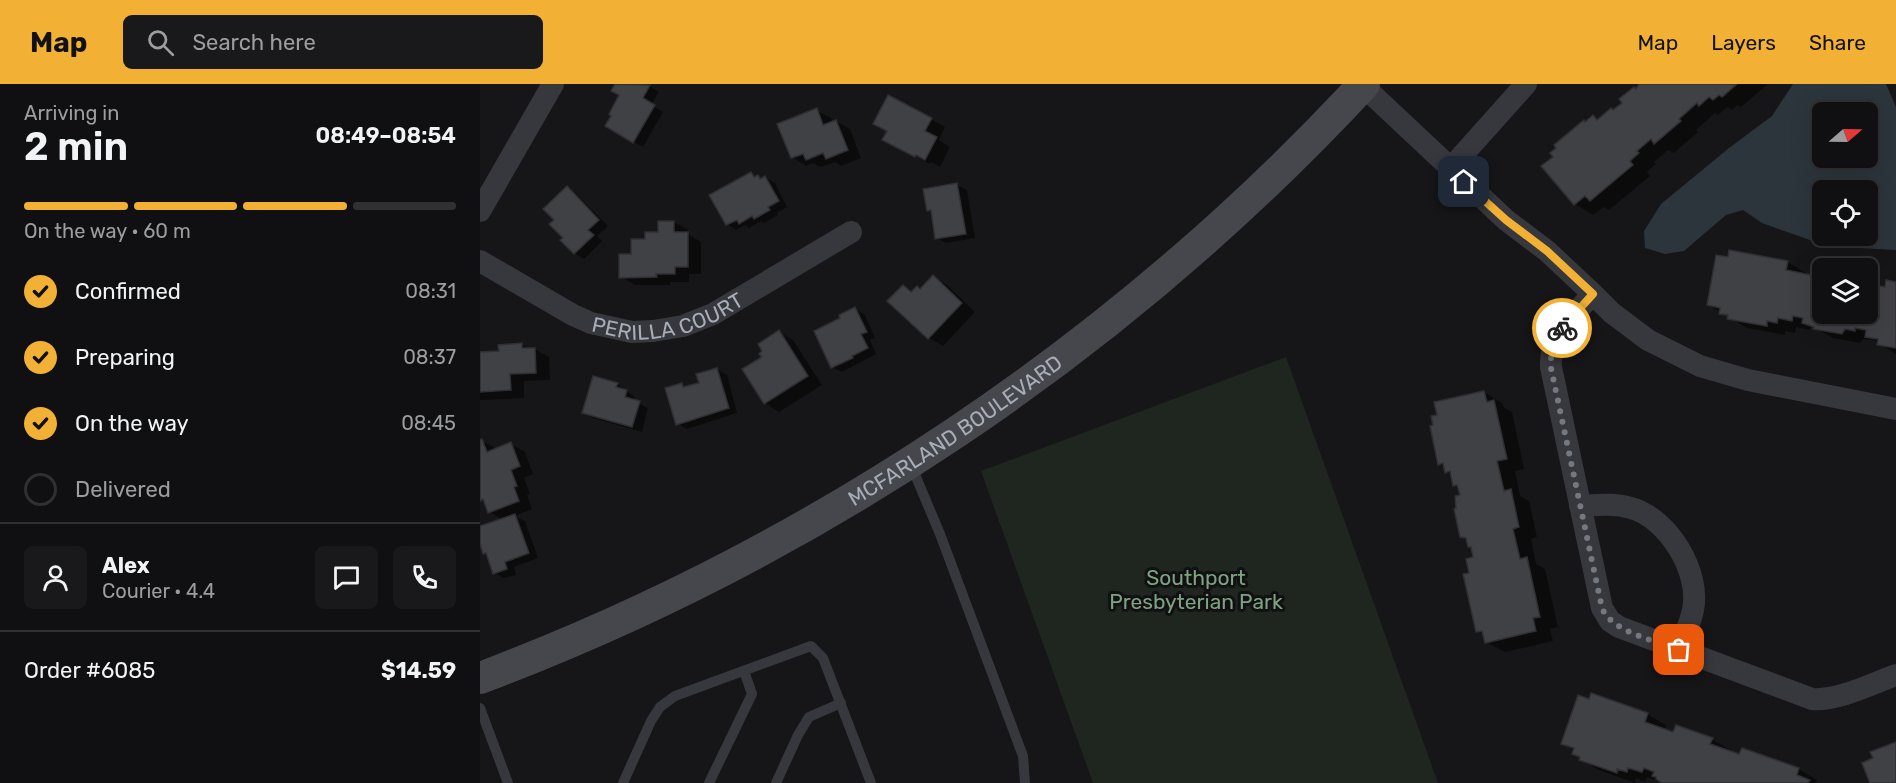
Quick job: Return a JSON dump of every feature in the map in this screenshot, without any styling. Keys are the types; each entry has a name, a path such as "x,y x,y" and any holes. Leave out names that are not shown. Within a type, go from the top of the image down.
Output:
{"street":[{"path":"480,211 553,84"},
{"path":"1450,169 1526,84"},
{"path":"1363,85 1506,220 1547,251 1612,313 1648,340 1700,366 1748,380 1896,410"},
{"name":"MCFARLAND BOULEVARD","path":"480,678 580,637 710,576 832,509 909,462 1042,372 1148,288 1227,221 1275,176 1363,85"},
{"name":"PERILLA COURT","path":"480,261 591,323 632,332 653,331 683,326 713,314 851,232"},
{"path":"1593,294 1557,334 1551,349 1551,361 1604,613 1610,621 1619,627 1812,699 1836,696 1896,675"},
{"path":"1580,506 1610,504 1633,508 1653,519 1671,536 1684,556 1692,579 1694,609 1679,650"}],"lane":[{"path":"909,462 940,534 1023,756 1025,783"},
{"path":"623,783 651,721 660,707 675,696 811,646 824,658 871,783"},
{"path":"709,783 752,694 744,671"},
{"path":"776,783 809,717 841,703"},
{"path":"480,708 508,783"}],"green space":[{"name":"Southport Presbyterian Park","path":"1286,357 1438,783 1093,783 981,471"}],"shaded area":[{"path":"1793,84 1886,84 1896,107 1896,250 1848,246 1878,246 1878,180 1812,180 1812,240 1762,223 1743,210 1726,215 1684,251 1665,254 1645,248 1644,231 1661,204 1772,116"}],"building":[{"path":"615,84 650,85 643,98 655,105 633,143 605,126 619,95 611,91"},
{"path":"1639,84 1737,84 1722,97 1719,95 1713,100 1709,97 1699,106 1697,103 1679,119 1681,121 1654,144 1651,139 1637,151 1639,153 1630,161 1633,165 1590,201 1585,196 1574,205 1541,166 1553,157 1550,153 1556,148 1554,145 1584,120 1585,122 1593,115 1597,120 1611,108 1613,110 1622,103 1619,99 1634,87 1636,89"},
{"path":"888,95 932,118 925,131 937,137 925,160 882,140 887,131 873,124"},
{"path":"817,108 823,125 836,120 848,150 826,159 823,153 806,160 803,154 791,158 777,124"},
{"path":"751,172 754,177 758,175 760,179 765,176 779,201 768,207 770,210 754,219 752,216 739,224 737,220 726,225 709,195"},
{"path":"957,183 966,234 935,239 931,210 927,211 923,189"},
{"path":"567,186 599,220 588,230 594,235 574,254 560,240 563,238 549,224 554,220 543,209"},
{"path":"658,221 674,221 674,232 688,232 688,267 675,267 675,274 656,274 657,277 619,278 619,254 631,254 631,239 645,239 645,232 658,232"},
{"path":"1729,250 1788,261 1786,270 1812,275 1812,324 1878,324 1878,286 1885,287 1886,280 1896,282 1896,348 1877,345 1878,339 1865,337 1866,330 1845,329 1842,334 1813,329 1814,327 1802,323 1803,318 1793,316 1792,321 1778,318 1777,323 1767,321 1767,326 1727,319 1728,315 1719,314 1720,308 1707,305 1716,255 1728,257"},
{"path":"933,275 962,303 928,339 887,301 903,285 911,292 917,286 920,289"},
{"path":"855,307 867,332 861,334 868,348 831,368 814,331 840,318 839,315"},
{"path":"779,330 808,376 764,404 742,369 762,357 759,354 762,351 758,344"},
{"path":"522,343 522,348 535,348 536,373 510,374 511,390 480,392 480,352 499,351 498,345"},
{"path":"717,368 729,408 676,425 665,388 682,383 683,387 699,383 696,374"},
{"path":"593,376 618,383 616,387 627,390 625,397 640,401 632,427 582,413"},
{"path":"1484,391 1487,402 1494,400 1507,459 1497,461 1504,491 1511,489 1519,527 1513,529 1520,559 1527,557 1540,617 1533,618 1536,631 1485,643 1482,631 1476,632 1463,574 1469,573 1466,559 1473,557 1466,538 1460,537 1454,509 1456,508 1455,496 1460,495 1457,485 1453,486 1450,471 1445,473 1443,463 1438,465 1430,426 1433,425 1431,416 1437,415 1434,402"},
{"path":"482,439 487,452 511,442 520,466 511,470 517,486 514,487 519,501 488,513 483,499 480,501 480,440"},
{"path":"515,514 529,553 505,562 507,569 493,574 486,553 483,554 480,544 480,526"},
{"path":"1591,693 1648,713 1645,722 1673,732 1676,725 1713,738 1710,744 1739,754 1742,748 1799,768 1797,775 1810,780 1808,783 1662,783 1652,776 1654,772 1644,768 1642,772 1628,768 1627,772 1617,769 1617,773 1579,760 1580,757 1572,754 1574,748 1561,744 1578,695 1589,699"},
{"path":"1896,742 1896,783 1870,783 1862,763 1873,758 1870,752"}],"way so far":[{"path":"1562,328 1551,349 1551,368 1602,608 1615,625 1679,650"}],"route":[{"path":"1464,182 1506,220 1547,251 1593,294 1562,328"}]}
